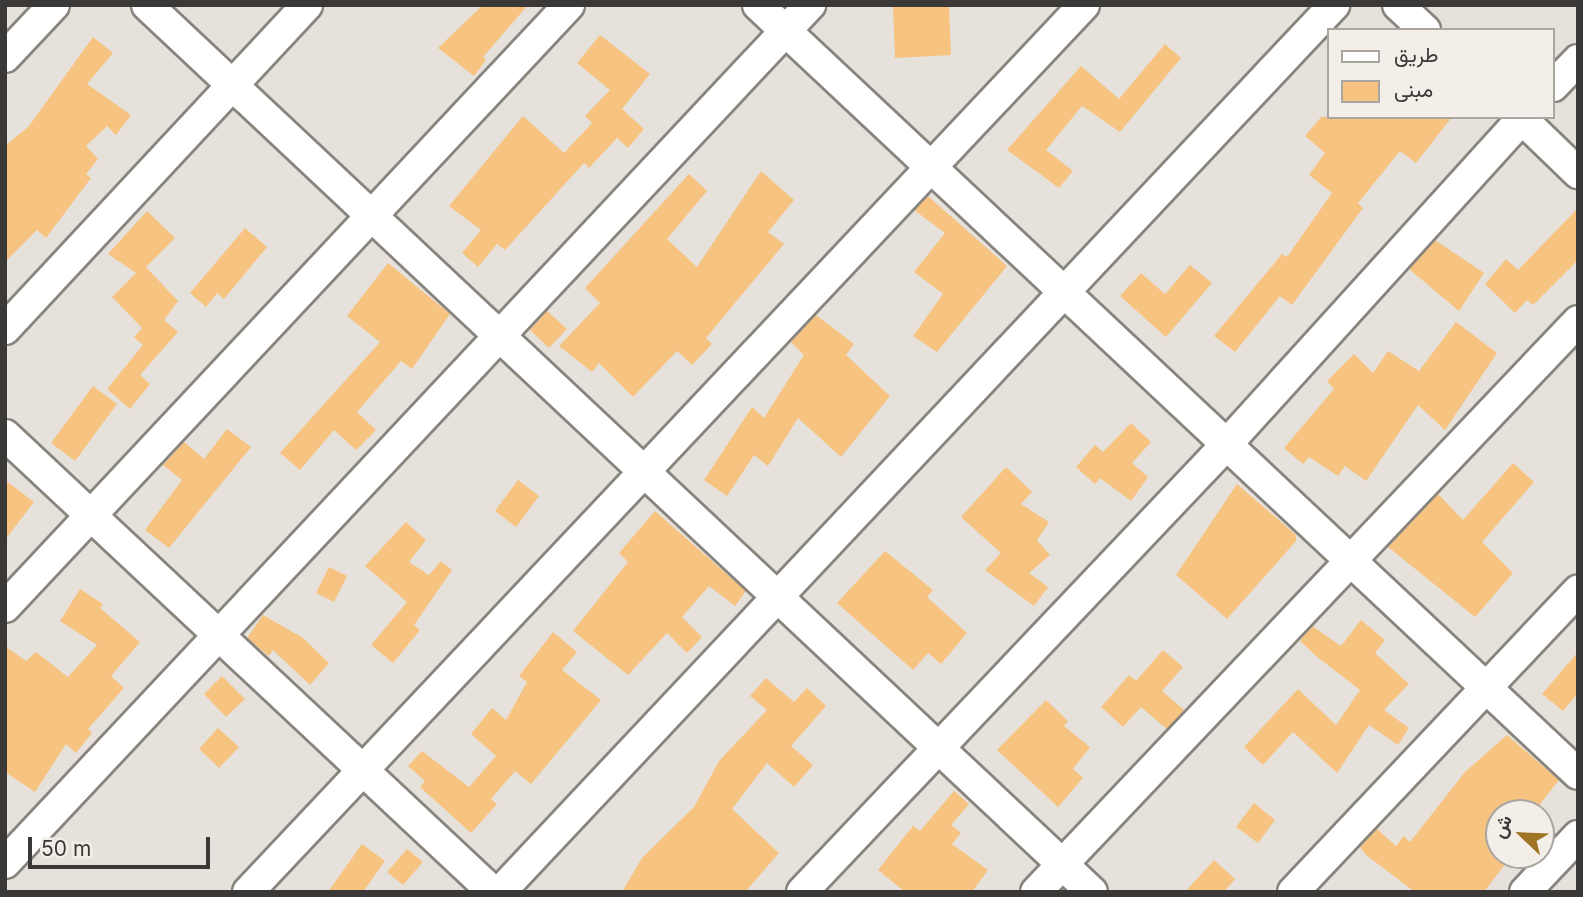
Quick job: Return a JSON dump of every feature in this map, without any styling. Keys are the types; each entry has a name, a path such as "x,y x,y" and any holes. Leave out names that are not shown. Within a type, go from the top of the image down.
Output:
{"street":[{"path":"5,57 54,5"},
{"path":"147,5 1092,892"},
{"path":"5,329 306,5"},
{"path":"5,607 569,5"},
{"path":"758,5 1578,774"},
{"path":"5,863 810,5"},
{"path":"248,892 1084,5"},
{"path":"500,892 1062,291 1334,5"},
{"path":"1398,5 1423,28"},
{"path":"1555,84 1578,60"},
{"path":"802,892 1226,445 1520,119"},
{"path":"1522,119 1578,173"},
{"path":"1037,892 1578,321"},
{"path":"5,435 493,892"},
{"path":"1293,892 1578,591"},
{"path":"1525,892 1578,836"}],"building":[{"path":"483,5 528,5 483,57 486,60 474,76 438,48"},
{"path":"893,5 949,5 951,55 895,58"},
{"path":"600,35 650,74 622,109 644,129 628,148 617,138 589,168 584,163 505,250 497,244 478,267 462,253 481,230 449,206 523,116 564,153 592,123 585,116 610,90 577,63"},
{"path":"93,37 113,53 87,84 131,115 116,135 107,126 86,146 98,159 86,174 91,178 46,238 37,230 5,262 5,146 29,126"},
{"path":"1165,44 1181,58 1120,132 1082,106 1046,150 1073,171 1059,188 1007,150 1081,66 1119,99"},
{"path":"1321,117 1450,119 1416,163 1400,151 1358,203 1363,208 1292,305 1280,296 1235,352 1214,336 1282,254 1287,257 1332,193 1309,175 1325,153 1305,136"},
{"path":"761,171 794,200 768,232 784,244 706,338 712,344 692,365 677,351 633,397 599,363 592,372 559,346 600,303 585,288 689,174 707,191 667,239 697,267"},
{"path":"928,196 1007,266 937,352 913,336 943,294 914,272 945,233 914,210"},
{"path":"1578,208 1578,260 1533,305 1527,300 1515,313 1485,284 1506,259 1518,270"},
{"path":"147,211 175,238 146,267 178,301 164,320 178,332 140,375 150,384 130,409 107,389 143,345 134,337 142,328 112,297 136,273 108,254"},
{"path":"245,228 267,247 224,299 217,293 206,307 190,293"},
{"path":"1435,240 1484,273 1459,311 1409,269"},
{"path":"388,263 450,314 412,369 401,361 357,412 376,430 356,450 334,430 300,470 280,453 380,342 347,316"},
{"path":"1190,265 1212,283 1166,337 1120,296 1141,273 1165,294"},
{"path":"547,311 567,329 549,348 530,330"},
{"path":"816,315 854,344 846,355 890,396 841,457 798,418 768,466 754,455 727,496 704,480 752,407 764,418 804,355 791,342"},
{"path":"1456,322 1497,353 1445,430 1418,405 1366,481 1345,466 1338,476 1309,457 1303,464 1284,448 1334,389 1327,381 1354,354 1373,373 1388,351 1419,371"},
{"path":"93,386 117,404 75,461 51,443"},
{"path":"1131,423 1151,442 1132,463 1148,477 1131,501 1100,478 1095,484 1076,467 1095,445 1103,452"},
{"path":"227,429 251,447 169,548 145,530 182,480 163,465 184,442 204,459"},
{"path":"1513,463 1534,482 1482,542 1513,573 1475,617 1388,547 1438,494 1463,520"},
{"path":"1006,467 1032,492 1021,504 1049,522 1037,540 1050,555 1029,573 1048,587 1034,606 985,570 1001,553 961,517"},
{"path":"5,480 34,502 5,540"},
{"path":"518,480 539,496 516,527 495,511"},
{"path":"1237,484 1296,535 1296,541 1227,619 1176,575"},
{"path":"655,511 746,591 735,606 709,586 682,617 702,637 687,653 667,633 628,675 573,631 628,562 619,553"},
{"path":"406,522 426,540 409,562 429,575 441,561 452,570 414,625 420,630 393,663 371,645 407,602 365,566"},
{"path":"885,551 933,590 927,597 967,633 941,664 928,653 913,670 837,603"},
{"path":"329,567 347,576 334,602 316,593"},
{"path":"80,589 103,604 100,608 140,642 111,676 124,688 88,729 92,733 76,753 66,744 35,792 5,772 5,646 26,661 36,652 68,677 97,645 60,621"},
{"path":"263,615 303,638 329,663 310,685 273,650 269,656 247,638"},
{"path":"1361,620 1385,640 1375,653 1409,684 1384,710 1409,728 1398,745 1369,725 1337,773 1293,732 1263,765 1244,747 1298,689 1336,725 1360,690 1300,641 1312,626 1341,646"},
{"path":"553,632 577,652 562,670 601,700 531,784 515,771 491,799 497,804 471,833 420,787 425,781 408,766 422,751 469,787 496,756 471,734 492,708 506,720 527,682 519,676"},
{"path":"1163,650 1183,667 1162,691 1184,710 1167,729 1141,707 1123,727 1101,707 1129,675 1136,681"},
{"path":"1578,652 1578,693 1563,711 1542,694"},
{"path":"222,676 245,699 226,717 204,694"},
{"path":"766,678 794,702 807,688 826,706 791,746 813,765 794,787 767,763 732,809 779,853 745,892 622,892 642,858 694,807 719,761 767,710 750,696"},
{"path":"1046,700 1068,721 1064,726 1090,747 1073,769 1083,778 1058,807 997,750"},
{"path":"218,728 239,747 219,768 199,749"},
{"path":"1507,735 1559,780 1544,799 1485,799 1485,869 1501,869 1484,892 1415,892 1366,855 1360,847 1377,829 1396,846 1404,836 1410,842 1465,772"},
{"path":"954,791 969,804 951,825 961,833 952,844 988,870 972,892 905,892 878,870 913,826 920,831"},
{"path":"1254,803 1275,820 1258,843 1236,827"},
{"path":"362,844 385,861 363,892 328,892"},
{"path":"407,849 423,862 403,885 387,872"},
{"path":"1214,860 1235,879 1224,892 1185,892"}]}
